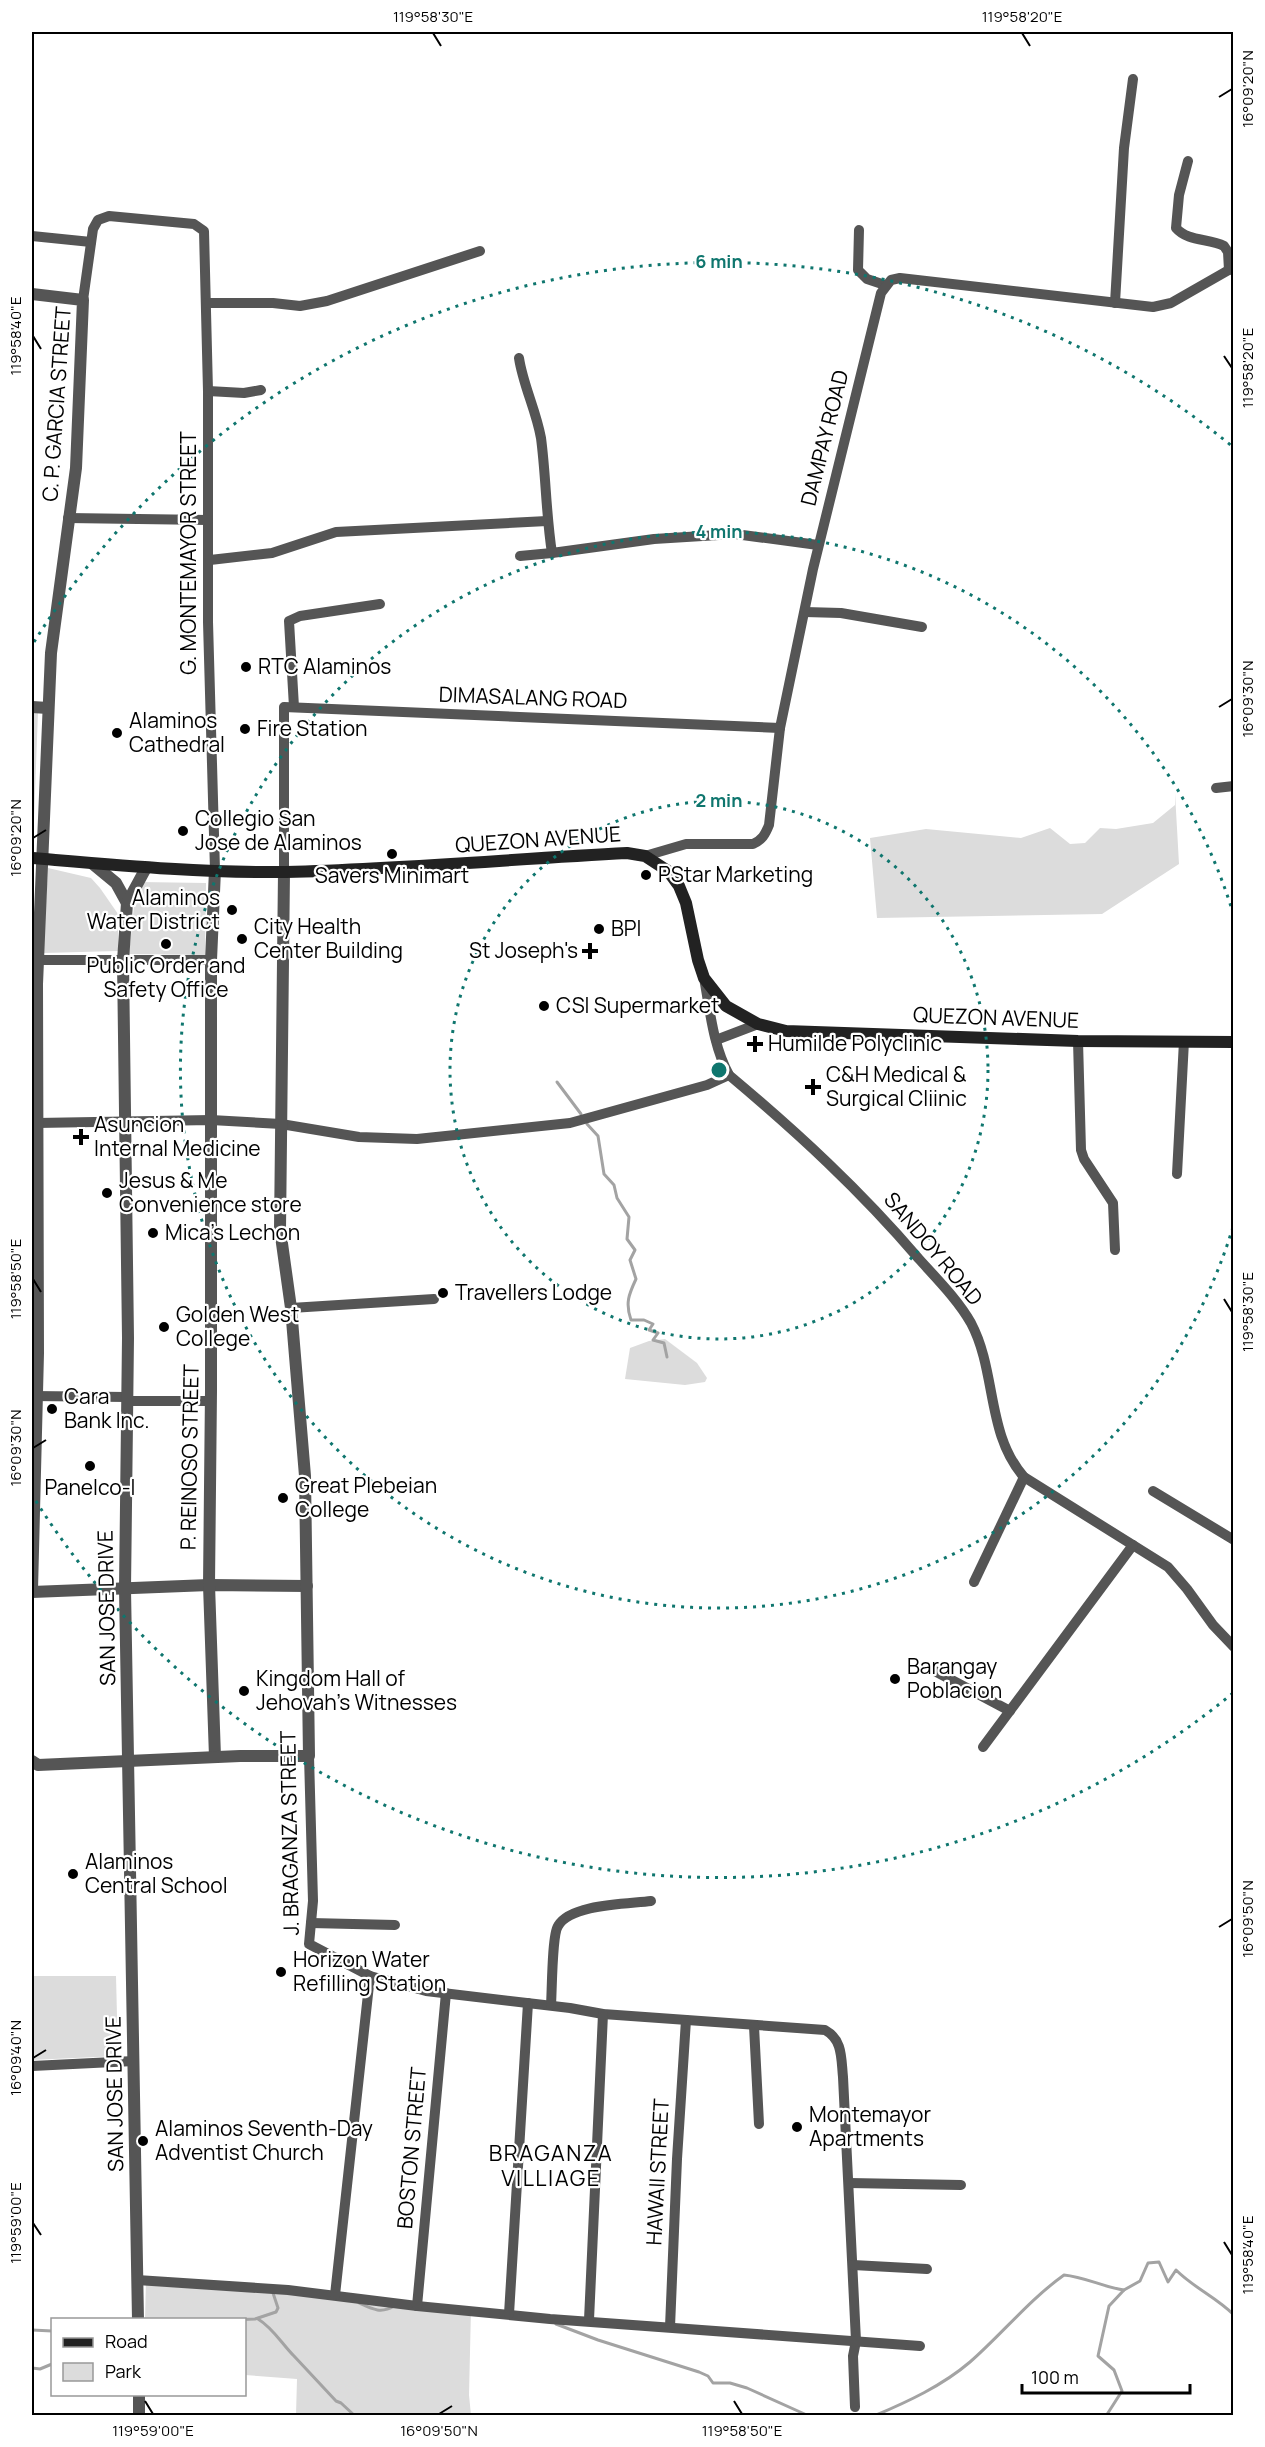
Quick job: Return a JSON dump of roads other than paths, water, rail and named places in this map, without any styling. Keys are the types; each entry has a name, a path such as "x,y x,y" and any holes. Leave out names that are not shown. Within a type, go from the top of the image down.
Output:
{"main road":[{"name":"QUEZON AVENUE","path":"37,858 146,868 284,872 434,866 627,853 645,856 668,871 679,886 686,903 704,978 726,1006 758,1024 786,1031 1078,1041 1233,1042"}],"street":[{"path":"1115,303 1124,148 1133,79"},
{"path":"860,230 858,270 867,279 885,285 891,280 900,278 1115,303 1162,306 1231,269 1228,252 1224,246 1211,240 1181,234 1176,228 1179,195 1188,161"},
{"name":"G. MONTEMAYOR STREET","path":"93,229 98,220 109,216 194,224 200,227 206,235 210,560 208,622 215,870"},
{"name":"C. P. GARCIA STREET","path":"32,1591 39,960 37,858 51,652 76,468 83,300 93,229"},
{"path":"32,236 91,242"},
{"path":"207,303 273,303 300,306 327,301 480,251"},
{"name":"DAMPAY ROAD","path":"645,856 686,844 753,844 760,841 769,825 780,728 818,545 881,292 885,285"},
{"path":"32,294 83,300"},
{"path":"519,358 521,375 541,438 547,521 552,553"},
{"path":"208,391 244,393 261,390"},
{"path":"68,518 208,520"},
{"path":"210,560 272,553 336,532 547,521"},
{"path":"520,556 654,539 735,534 818,545"},
{"path":"284,872 289,621 300,616 380,604"},
{"path":"805,612 841,613 922,627"},
{"path":"32,707 48,708"},
{"name":"DIMASALANG ROAD","path":"289,707 780,728"},
{"path":"1216,788 1233,786"},
{"path":"93,864 116,883 127,903"},
{"name":"SAN JOSE DRIVE","path":"138,2316 125,1589 128,1338 123,961 127,903 146,868"},
{"name":"P. REINOSO STREET","path":"215,870 211,960 209,1585 215,1757"},
{"name":"J. BRAGANZA STREET","path":"284,872 280,1229 291,1308 305,1476 313,1901 309,1944 370,1976 426,1991 551,2005 603,2014 825,2030 834,2036 839,2045 849,2183"},
{"path":"39,960 211,960"},
{"name":"SANDOY ROAD","path":"704,978 716,1041 723,1065 729,1075 815,1148 890,1226 953,1299 971,1324 981,1353 1006,1453 1024,1477 1168,1567 1232,1644"},
{"path":"716,1041 758,1024"},
{"path":"1078,1041 1081,1150 1084,1159 1113,1203 1115,1250"},
{"path":"1177,1174 1184,1041"},
{"path":"37,1123 211,1120 281,1124 359,1137 417,1139 570,1123 707,1085 729,1075"},
{"path":"291,1308 434,1299"},
{"path":"34,1396 211,1401"},
{"path":"974,1582 1024,1477"},
{"path":"1153,1491 1233,1540"},
{"path":"983,1747 1133,1545"},
{"path":"32,1591 209,1585 307,1586"},
{"path":"931,1669 1010,1710"},
{"path":"32,1761 38,1765 215,1757 309,1756"},
{"path":"551,2005 556,1927 567,1916 579,1911 651,1901"},
{"path":"311,1923 395,1924"},
{"path":"335,2295 370,1976"},
{"name":"BOSTON STREET","path":"417,2306 446,1993"},
{"path":"509,2314 528,2003"},
{"path":"589,2320 603,2014"},
{"name":"HAWAII STREET","path":"670,2326 686,2020"},
{"path":"754,2026 759,2124"},
{"path":"32,2066 134,2061"},
{"path":"855,2407 853,2356 856,2341 853,2265 849,2238 849,2183 961,2185"},
{"path":"853,2265 927,2270"},
{"path":"137,2280 288,2290 417,2306 920,2346"},
{"path":"139,2396 139,2415"}],"waterway":[{"path":"557,1082 581,1114"},
{"path":"587,1124 598,1136 604,1174 614,1185 617,1198 629,1217 627,1239 635,1250 630,1260 636,1279 629,1299 628,1309 631,1320 644,1320 653,1324 649,1330 658,1333 653,1340 664,1343 667,1357"},
{"path":"1106,2416 1122,2391 1114,2370 1098,2356 1109,2306 1124,2290 1140,2281 1148,2263 1159,2262 1168,2282 1176,2270 1234,2315"},
{"path":"874,2416 924,2393 959,2371 1039,2295 1064,2275 1124,2290"},
{"path":"246,2319 276,2312 278,2308 273,2293"},
{"path":"359,2303 381,2310 394,2306"},
{"path":"258,2319 273,2331 336,2401 355,2416"},
{"path":"556,2324 598,2340 699,2372 708,2376 713,2383 730,2383 747,2388 809,2416"},
{"path":"32,2330 51,2331"},
{"path":"32,2368 40,2369 51,2364"}],"place":[{"name":"RTC Alaminos","path":"246,667"},
{"name":"Fire Station","path":"245,729"},
{"name":"Alaminos Cathedral","path":"117,733"},
{"name":"Collegio San Jose de Alaminos","path":"183,831"},
{"name":"Savers Minimart","path":"392,854"},
{"name":"PStar Marketing","path":"646,875"},
{"name":"Alaminos Water District","path":"232,910"},
{"name":"BPI","path":"599,929"},
{"name":"City Health Center Building","path":"242,939"},
{"name":"Public Order and Safety Office","path":"166,944"},
{"name":"St Joseph's","path":"590,951"},
{"name":"CSI Supermarket","path":"544,1006"},
{"name":"Humilde Polyclinic","path":"755,1044"},
{"name":"C&H Medical & Surgical Cliinic","path":"813,1087"},
{"name":"Asuncion Internal Medicine","path":"81,1137"},
{"name":"Jesus & Me Convenience store","path":"107,1193"},
{"name":"Mica's Lechon","path":"153,1233"},
{"name":"Travellers Lodge","path":"443,1293"},
{"name":"Golden West College","path":"164,1327"},
{"name":"Cara Bank Inc.","path":"52,1409"},
{"name":"Panelco-I","path":"90,1466"},
{"name":"Great Plebeian College","path":"283,1498"},
{"name":"Barangay Poblacion","path":"895,1679"},
{"name":"Kingdom Hall of Jehovah's Witnesses","path":"244,1691"},
{"name":"Alaminos Central School","path":"73,1874"},
{"name":"Horizon Water Refilling Station","path":"281,1972"},
{"name":"Montemayor Apartments","path":"797,2127"},
{"name":"Alaminos Seventh-Day Adventist Church","path":"143,2141"}],"district":[{"name":"BRAGANZA VILLIAGE","path":"551,2166"}]}
